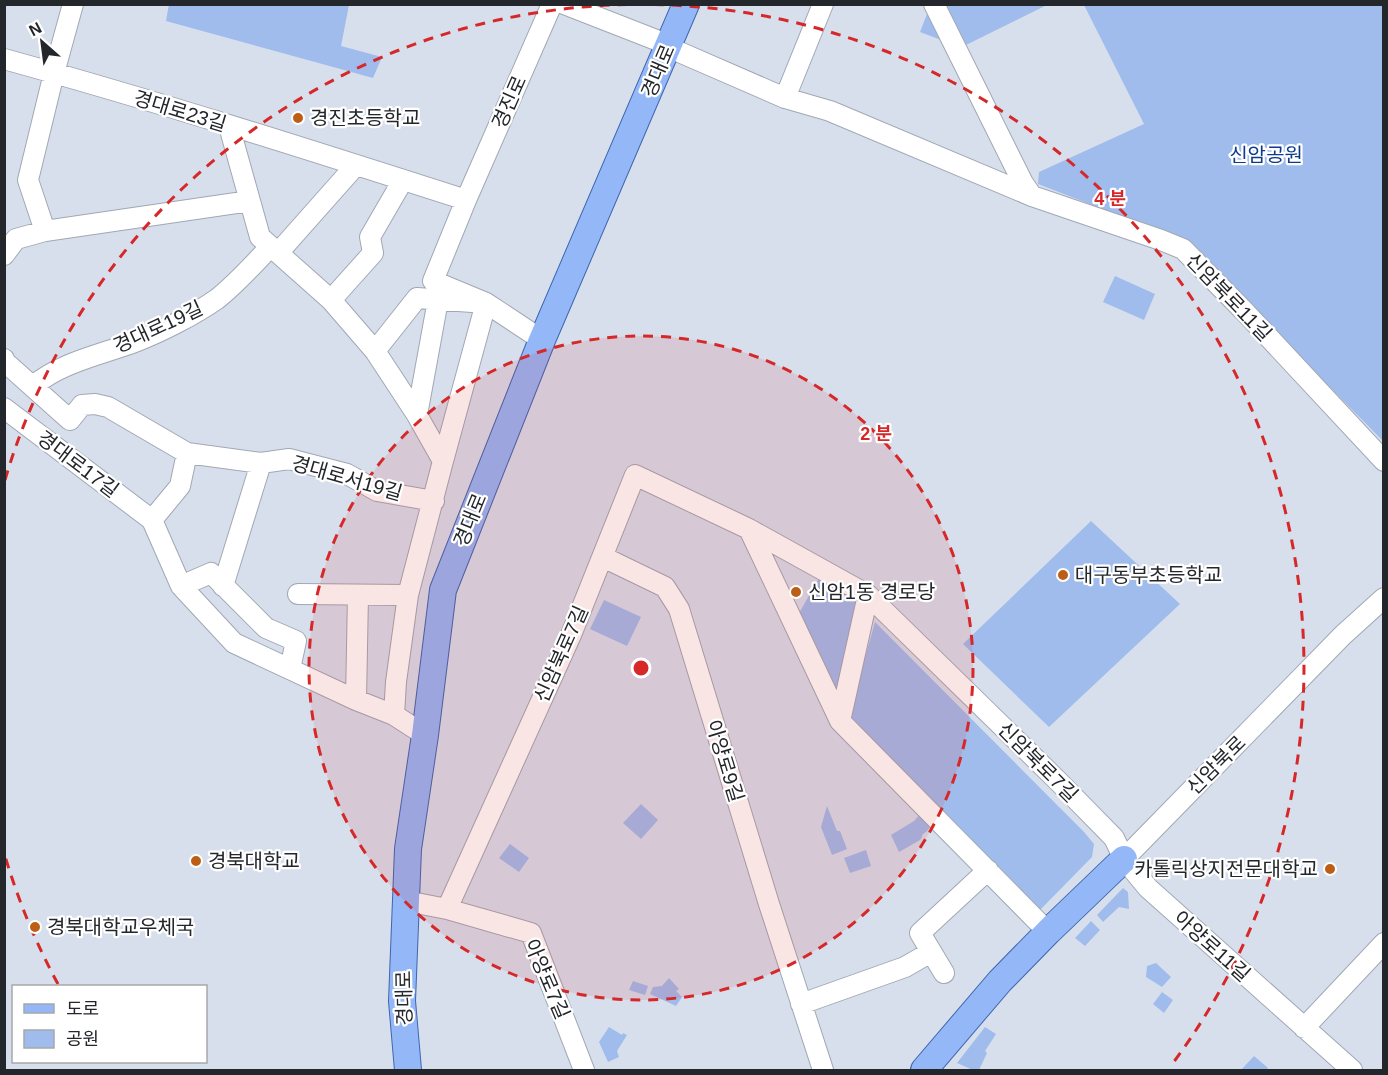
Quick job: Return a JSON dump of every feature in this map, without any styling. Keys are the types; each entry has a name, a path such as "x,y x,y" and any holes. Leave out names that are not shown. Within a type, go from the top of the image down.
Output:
{"main road":[{"name":"경대로","path":"408,1071 402,1001 408,849 443,590 542,340 686,4"},
{"name":"신암북로","path":"924,1071 1000,981 1124,859"}],"street":[{"path":"45,231 28,180 72,4"},
{"name":"경진로","path":"466,200 552,4"},
{"path":"564,4 669,45"},
{"path":"785,98 822,4"},
{"path":"934,4 1023,183 1032,196"},
{"name":"신암북로11길","path":"669,45 677,51 785,98 830,111 1032,196 1183,249 1246,313 1383,461"},
{"name":"경대로23길","path":"4,59 466,200"},
{"path":"229,126 260,237 331,300 375,351 417,415 443,461"},
{"name":"경대로19길","path":"33,386 42,378 72,363 136,341 178,322 217,298 274,250 318,207 356,165"},
{"path":"331,300 373,253 370,237 403,180"},
{"path":"466,200 433,281 486,303 542,340"},
{"path":"5,255 16,239 45,231 250,201"},
{"path":"375,351 417,297 486,303"},
{"path":"417,415 438,300"},
{"path":"425,735 394,715 396,682 408,595 486,303"},
{"path":"5,361 70,420 55,447"},
{"name":"경대로서19길","path":"70,420 82,405 108,406 187,453 261,463 289,459 347,474 377,491 434,501"},
{"name":"경대로17길","path":"4,408 152,520 181,586 234,643 356,700 394,715"},
{"path":"152,520 180,486 187,453"},
{"path":"223,585 261,463"},
{"name":"신암북로7길","path":"447,909 571,635 635,475 749,529 868,595 1114,838 1124,859"},
{"path":"749,529 840,721 1048,932"},
{"name":"아양로9길","path":"603,557 666,587 679,609 823,1071"},
{"path":"181,586 210,573 266,628 296,641 290,669"},
{"path":"298,594 408,595"},
{"path":"356,700 358,595"},
{"path":"840,721 868,595"},
{"name":"신암북로","path":"1124,859 1343,635 1383,598"},
{"name":"아양로11길","path":"1124,859 1148,888 1352,1071"},
{"path":"944,973 920,933 988,870"},
{"path":"406,902 447,909"},
{"name":"아양로7길","path":"447,909 531,933 584,1071"},
{"path":"1304,1028 1383,943"},
{"path":"801,1004 905,967 931,952"}],"green space":[{"path":"169,4 349,5 341,46 382,57 373,78 166,21"},
{"path":"946,5 1047,5 966,45"},
{"name":"신암공원","path":"1084,5 1383,5 1383,441 1185,241 1038,184 1039,172 1144,124"},
{"path":"927,14 941,40 920,32"},
{"path":"1115,276 1155,294 1144,320 1103,302"},
{"path":"1091,521 1180,604 1049,727 963,644"},
{"path":"819,578 862,599 838,696 798,615"},
{"path":"604,600 641,617 627,646 590,629"},
{"path":"875,622 1094,844 1092,857 1040,910 849,715"},
{"path":"641,804 658,820 641,839 623,823"},
{"path":"827,806 847,849 832,855 821,827"},
{"path":"921,813 932,824 920,840 899,852 891,835 914,821"},
{"path":"510,844 529,858 519,872 499,858"},
{"path":"866,850 871,866 850,873 844,858"},
{"path":"1123,888 1128,892 1129,909 1119,907 1103,922 1097,915"},
{"path":"1091,921 1100,930 1085,946 1075,938"},
{"path":"1156,963 1171,977 1162,987 1146,977 1147,966"},
{"path":"669,978 679,989 676,991 682,997 676,1006 650,994 653,987 662,986"},
{"path":"633,981 648,986 645,995 629,990"},
{"path":"1162,992 1173,1000 1164,1013 1153,1004"},
{"path":"609,1027 622,1035 623,1033 627,1035 617,1051 619,1057 608,1062 599,1042"},
{"path":"985,1027 996,1034 985,1051 987,1053 979,1070 973,1070 957,1063"},
{"path":"1254,1056 1268,1068 1266,1070 1241,1070"}],"place":[{"name":"경진초등학교","path":"298,118"},
{"name":"대구동부초등학교","path":"1063,575"},
{"name":"신암1동 경로당","path":"796,592"},
{"name":"경북대학교","path":"196,861"},
{"name":"카톨릭상지전문대학교","path":"1330,869"},
{"name":"경북대학교우체국","path":"35,927"}]}
